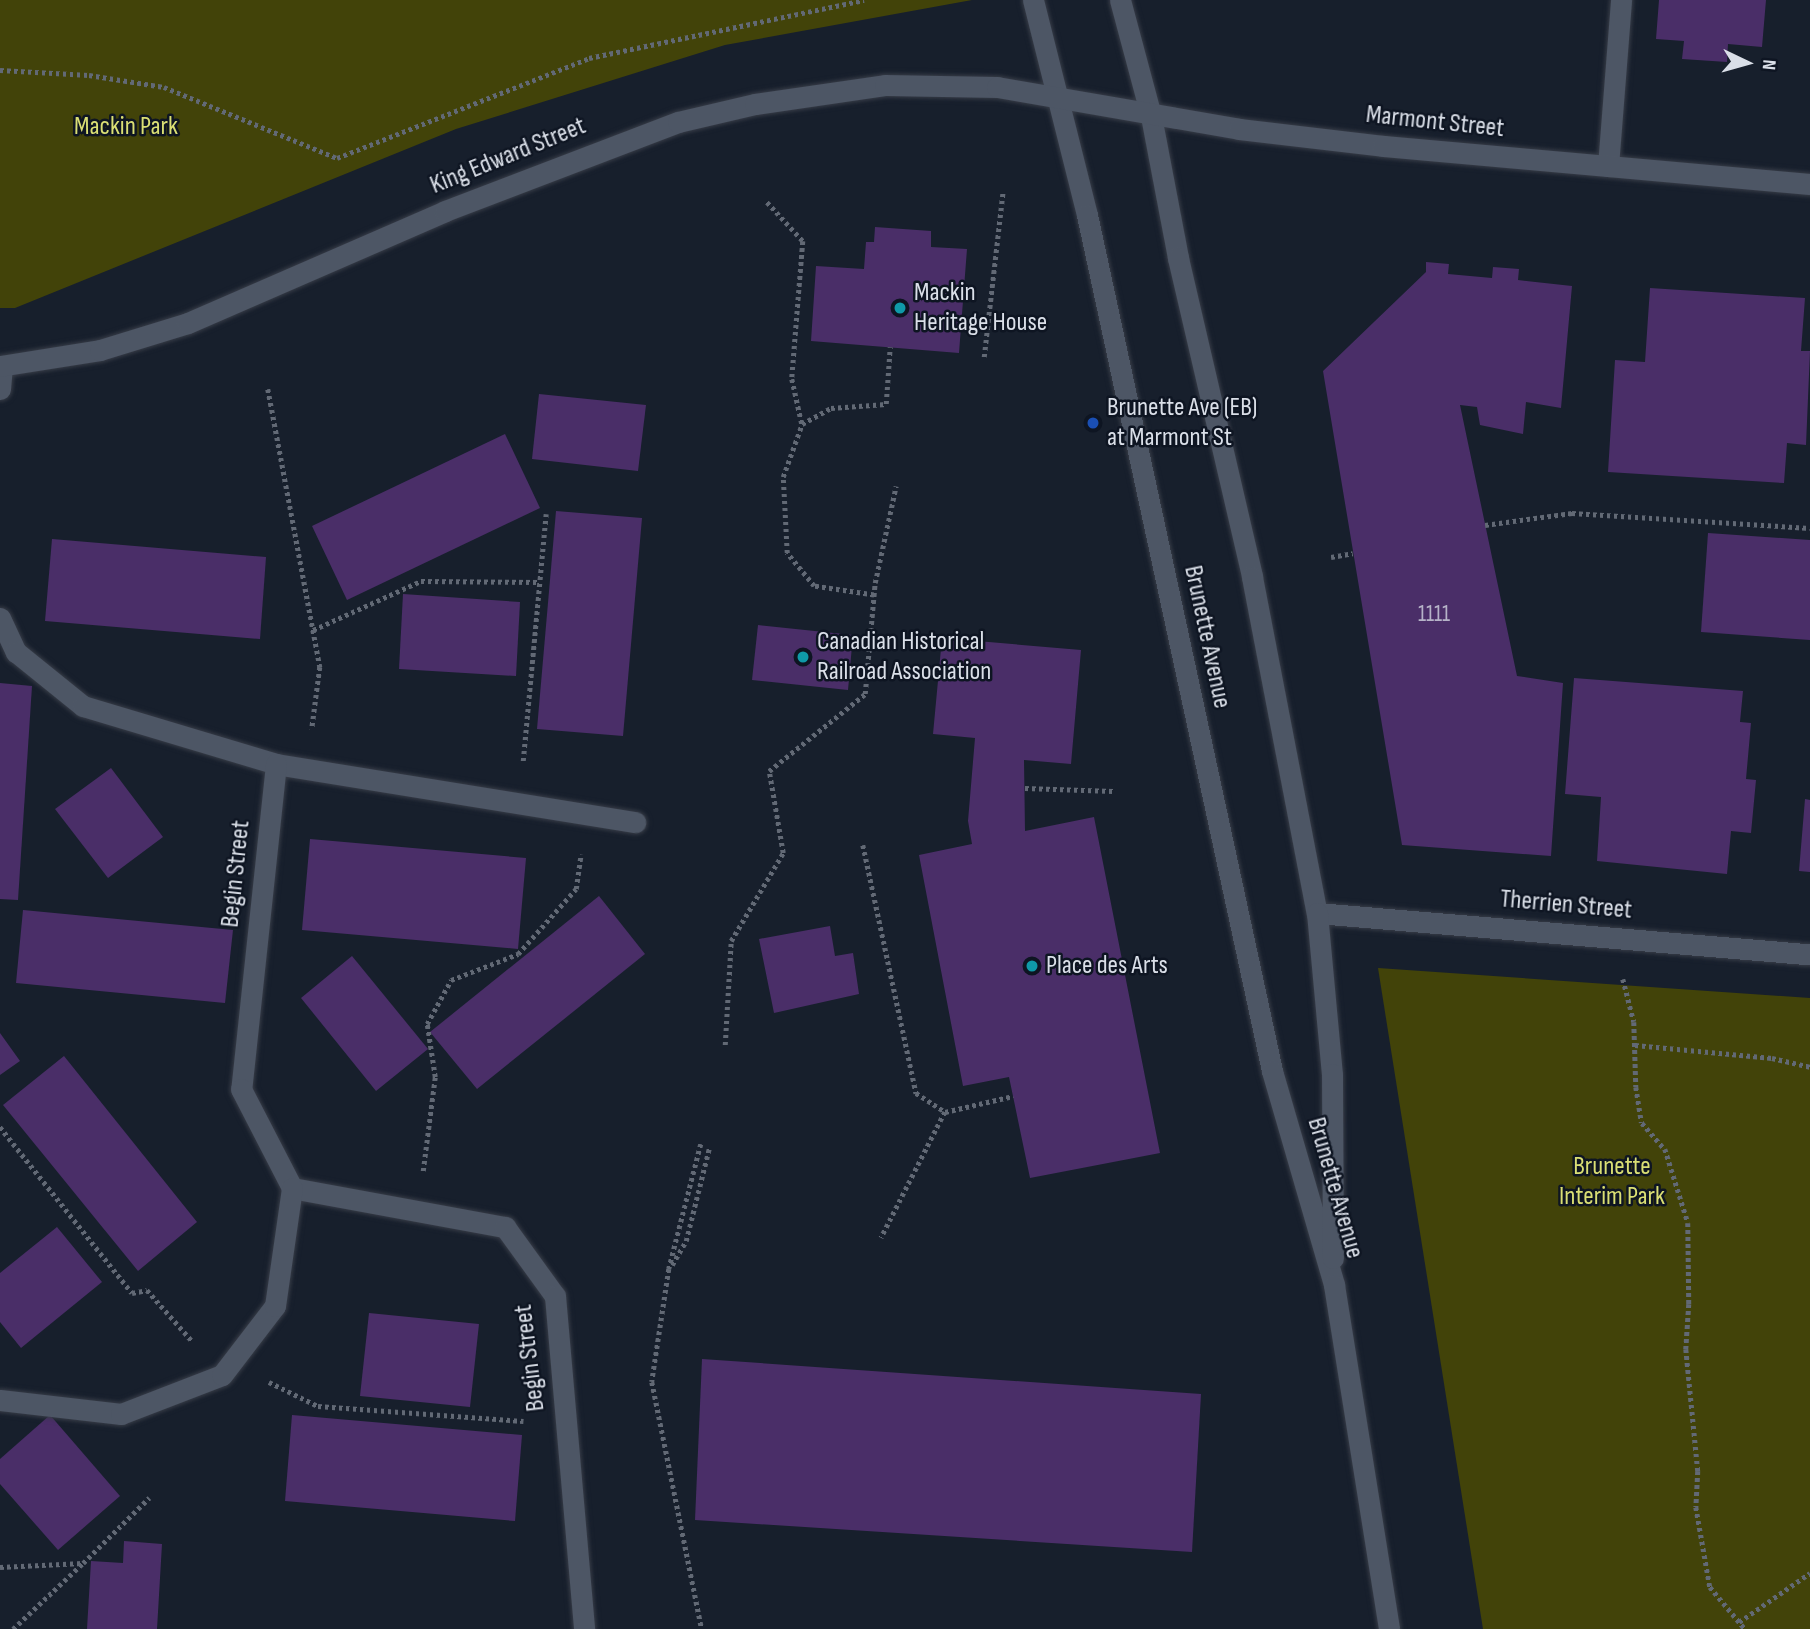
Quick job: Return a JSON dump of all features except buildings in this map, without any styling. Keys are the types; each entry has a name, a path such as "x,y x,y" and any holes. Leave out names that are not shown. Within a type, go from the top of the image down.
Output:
{"main road":[{"name":"Brunette Avenue","path":"1033,0 1087,215 1272,1071 1334,1285 1389,1629"},
{"name":"Brunette Avenue","path":"1120,0 1151,116 1178,258 1252,577 1317,914 1332,1073 1334,1285"},
{"path":"1608,166 1620,0"},
{"name":"King Edward Street","path":"1,366 100,350 188,323 444,211 678,122 755,104 885,85 997,87 1056,97"},
{"name":"Marmont Street","path":"1056,97 1151,116 1383,146 1810,184"},
{"path":"0,389 1,366"},
{"path":"0,618 16,652 83,706 276,764 635,822"},
{"name":"Begin Street","path":"276,764 241,1089 292,1188 505,1227 555,1296 584,1629"},
{"name":"Therrien Street","path":"1317,914 1810,954"},
{"path":"0,1400 121,1414 226,1369 275,1306 292,1188"}],"path":[{"path":"0,70 89,75 164,87 337,158 589,58 824,11 864,0"},
{"path":"984,357 1003,191"},
{"path":"766,202 803,241 792,379 802,424 783,477 788,553 814,586 874,595"},
{"path":"802,424 831,408 886,404 890,347"},
{"path":"268,389 320,667 307,769"},
{"path":"725,1045 731,941 783,853 769,771 865,694 874,595 897,486"},
{"path":"1485,525 1572,513 1810,527"},
{"path":"519,804 545,514"},
{"path":"1331,557 1353,553"},
{"path":"313,630 421,581 540,582"},
{"path":"1025,788 1113,790"},
{"path":"418,1212 435,1077 427,1024 451,980 518,954 576,889 587,815"},
{"path":"863,845 916,1093 945,1112 1013,1096"},
{"path":"1613,937 1634,1022 1642,1123 1665,1149 1688,1223 1689,1304 1686,1349 1698,1471 1696,1507 1710,1587 1745,1629"},
{"path":"1635,1045 1772,1058 1810,1067"},
{"path":"881,1238 945,1112"},
{"path":"0,1127 132,1293 147,1290 226,1369 318,1406 566,1424"},
{"path":"701,1144 669,1269 652,1382 702,1629"},
{"path":"669,1269 686,1241 709,1149"},
{"path":"13,1629 149,1498"},
{"path":"0,1567 83,1563"},
{"path":"1739,1622 1810,1573"}],"green space":[{"name":"Mackin Park","path":"0,0 972,0 725,45 456,129 15,308 0,308"},
{"name":"Brunette Interim Park","path":"1378,968 1810,998 1810,1629 1483,1629"}],"place":[{"name":"Mackin Heritage House","path":"900,308"},
{"name":"Brunette Ave (EB) at Marmont St","path":"1093,423"},
{"name":"Canadian Historical Railroad Association","path":"803,657"},
{"name":"Place des Arts","path":"1032,966"}]}
